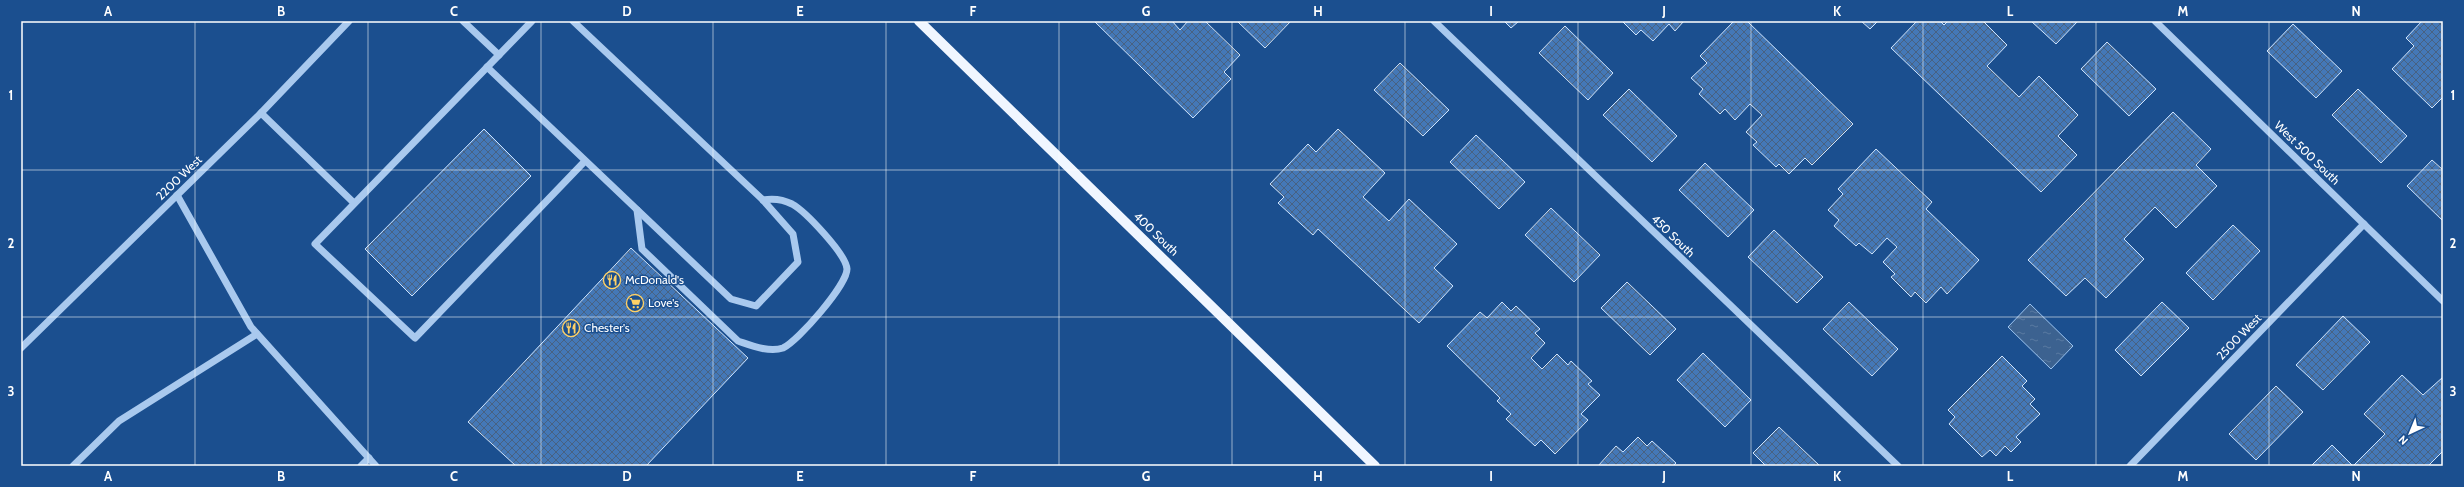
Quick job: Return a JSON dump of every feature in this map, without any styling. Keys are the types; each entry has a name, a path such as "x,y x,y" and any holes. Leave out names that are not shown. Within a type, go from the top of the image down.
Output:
{"main road":[{"name":"400 South","path":"918,21 1375,466"}],"street":[{"name":"2200 West","path":"21,348 261,113 349,21"},
{"path":"463,21 499,55"},
{"path":"532,21 315,244 415,338 585,161"},
{"path":"487,67 731,298 756,306 798,262 793,234 763,200 573,21"},
{"name":"450 South","path":"1434,21 1898,466"},
{"name":"West 500 South","path":"2155,21 2443,301"},
{"path":"261,113 354,203"},
{"path":"177,195 251,328 376,466"},
{"path":"637,210 642,249 738,341 755,347 782,348 794,339 837,292 846,277 847,266 824,234 794,205 776,198 763,200"},
{"name":"2500 West","path":"2130,466 2364,224"},
{"path":"73,466 119,421 258,334"},
{"path":"361,466 368,458"}],"water":[{"path":"2030,304 2073,346 2051,369 2008,327"}],"building":[{"path":"1094,21 1172,21 1180,30 1188,21 1205,21 1240,55 1224,72 1231,79 1193,118"},
{"path":"1237,21 1291,21 1265,48"},
{"path":"1504,21 1519,21 1511,28"},
{"path":"1622,21 1684,21 1675,31 1669,24 1653,41 1641,30 1636,35"},
{"path":"1734,21 1747,21 1853,124 1812,165 1805,158 1789,174 1779,164 1776,167 1753,145 1757,142 1746,132 1762,115 1750,104 1735,120 1725,109 1720,114 1699,94 1703,89 1691,78 1707,63 1700,56"},
{"path":"1861,21 1878,21 1870,29"},
{"path":"1917,21 1940,21 1944,25 1948,21 1983,21 2007,45 1987,66 2019,97 2039,76 2078,115 2058,136 2077,155 2041,192 1891,48"},
{"path":"2031,21 2078,21 2056,44"},
{"path":"2422,21 2443,21 2443,97 2432,108 2392,69 2414,46 2406,38"},
{"path":"2293,24 2342,71 2316,98 2267,51"},
{"path":"1565,26 1613,73 1588,100 1539,53"},
{"path":"2107,42 2156,89 2129,116 2081,69"},
{"path":"1400,63 1449,110 1423,136 1374,90"},
{"path":"1629,89 1677,136 1652,162 1603,115"},
{"path":"2358,89 2407,136 2381,163 2332,115"},
{"path":"2173,112 2211,149 2196,165 2217,186 2176,228 2155,207 2124,239 2144,259 2106,298 2085,278 2066,296 2028,260"},
{"path":"484,129 531,176 412,296 365,249"},
{"path":"1338,129 1385,173 1363,197 1389,221 1409,199 1457,244 1434,268 1453,286 1419,323 1318,229 1313,235 1278,203 1284,197 1270,184 1308,144 1316,152"},
{"path":"1476,135 1525,182 1499,209 1450,162"},
{"path":"1876,149 1932,202 1926,209 1979,260 1947,294 1941,287 1926,303 1915,292 1911,297 1891,277 1895,274 1883,262 1897,247 1887,238 1872,254 1859,243 1856,246 1834,226 1839,220 1828,210 1843,194 1838,189"},
{"path":"2432,160 2443,170 2443,221 2407,186"},
{"path":"1705,163 1754,210 1728,237 1679,190"},
{"path":"1551,208 1600,255 1574,282 1525,235"},
{"path":"2233,225 2260,251 2213,300 2186,273"},
{"path":"1774,230 1823,277 1797,303 1748,257"},
{"name":"Love's","path":"631,248 748,358 646,466 516,466 468,422"},
{"path":"1627,282 1676,329 1650,355 1601,308"},
{"path":"1502,302 1511,311 1516,306 1540,329 1535,333 1545,343 1531,358 1542,369 1557,354 1568,365 1571,361 1592,381 1588,384 1600,395 1581,414 1588,420 1555,454 1541,440 1535,446 1506,419 1511,414 1497,401 1500,398 1447,346 1480,312 1487,318"},
{"path":"1849,302 1898,349 1872,376 1823,329"},
{"path":"2162,302 2189,328 2141,376 2115,350"},
{"path":"2343,316 2370,342 2323,390 2296,365"},
{"path":"1703,353 1751,400 1725,427 1677,380"},
{"path":"2002,356 2027,381 2022,386 2035,399 2030,404 2040,414 2016,437 2021,442 2011,452 2005,446 1996,456 1990,450 1982,457 1949,424 1955,417 1948,410"},
{"path":"2402,375 2423,395 2443,377 2443,451 2428,466 2353,466 2385,434 2364,414"},
{"path":"2276,386 2303,412 2256,460 2229,434"},
{"path":"1779,427 1820,466 1766,466 1753,453"},
{"path":"1638,437 1647,446 1652,441 1676,463 1673,466 1598,466 1616,446 1623,452"},
{"path":"2332,445 2353,466 2311,466"}],"place":[{"name":"McDonald's","path":"612,280"},
{"name":"Love's","path":"635,303"},
{"name":"Chester's","path":"571,328"}]}
